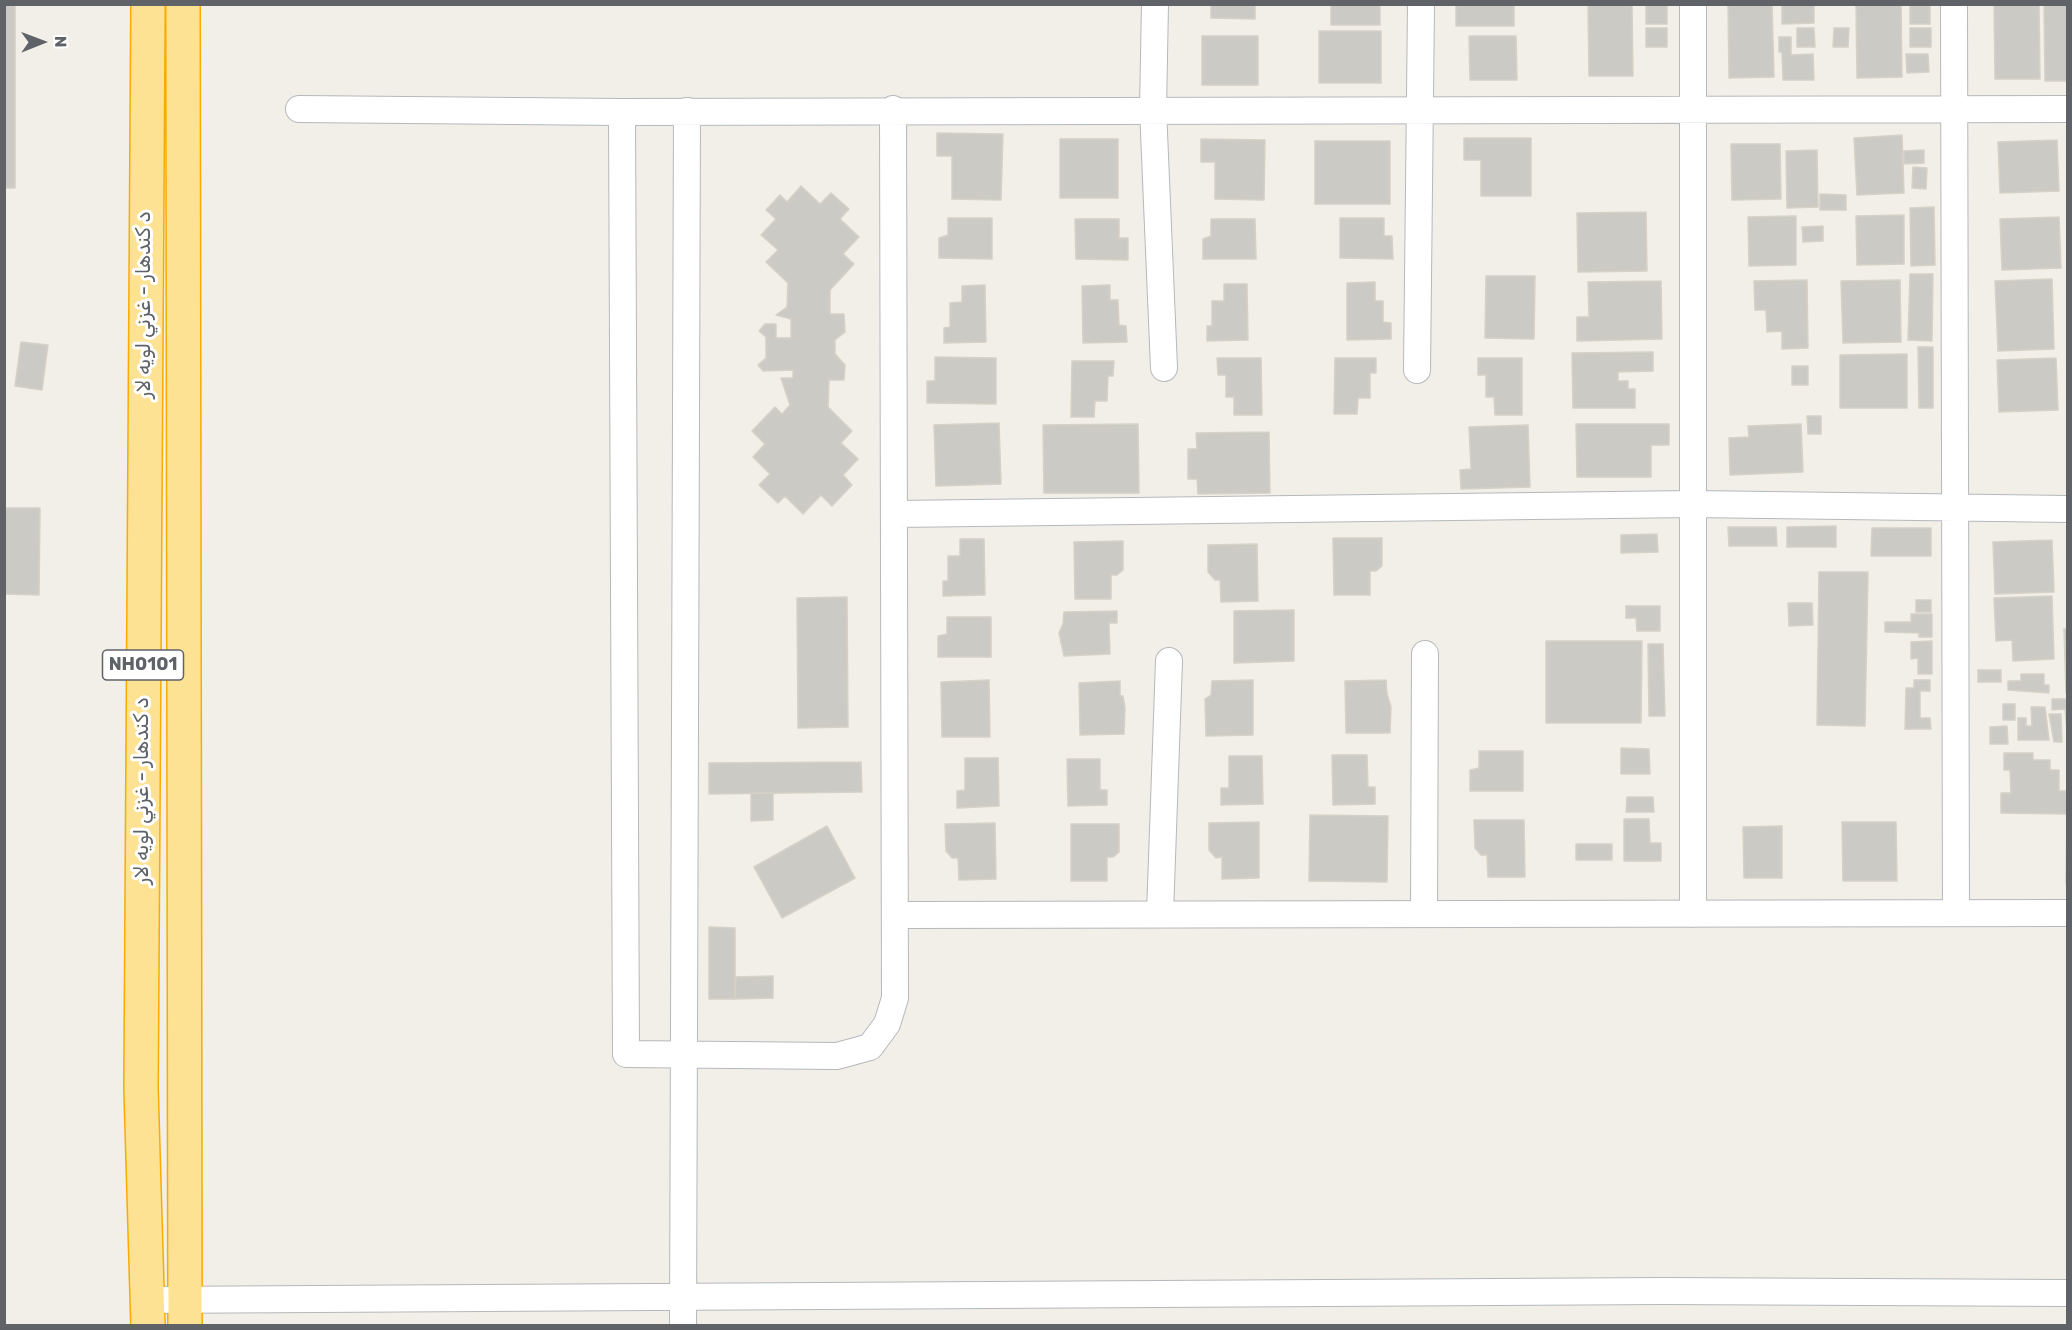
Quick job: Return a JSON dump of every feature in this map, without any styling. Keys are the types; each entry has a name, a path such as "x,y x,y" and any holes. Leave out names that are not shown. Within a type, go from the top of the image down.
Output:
{"highway":[{"name":"د کندهار - غزني لويه لار","path":"148,4 141,1076 148,1313"},
{"name":"د کندهار - غزني لويه لار","path":"183,4 185,1313"}],"street":[{"path":"1155,4 1153,109 1164,368"},
{"path":"1417,370 1421,4"},
{"path":"1693,4 1693,914"},
{"path":"1954,4 1956,914"},
{"path":"299,109 622,112 893,109 2067,109"},
{"path":"622,112 626,1054 837,1056 870,1047 887,1024 895,998 897,915 893,109"},
{"path":"683,1326 687,111"},
{"path":"895,514 1693,504 1955,509 2067,508"},
{"path":"1424,914 1425,654"},
{"path":"1160,914 1169,661"},
{"path":"897,915 2067,913"},
{"path":"148,1313 683,1295 1628,1291 2067,1293"}],"building":[{"path":"4,4 15,4 15,188 4,188"},
{"path":"1211,4 1255,4 1255,19 1211,18"},
{"path":"1331,4 1380,4 1380,25 1331,25"},
{"path":"1456,4 1514,4 1514,26 1456,26"},
{"path":"1588,4 1632,4 1633,76 1589,76"},
{"path":"1646,4 1667,4 1667,24 1646,24"},
{"path":"1728,4 1772,4 1774,77 1729,78"},
{"path":"1782,4 1814,4 1814,23 1782,24"},
{"path":"1856,4 1901,4 1902,77 1857,78"},
{"path":"1994,4 2039,4 2040,79 1995,79"},
{"path":"2044,4 2068,4 2068,81 2045,81"},
{"path":"1910,6 1930,6 1930,24 1910,24"},
{"path":"1646,28 1667,28 1667,47 1646,47"},
{"path":"1797,28 1814,28 1815,47 1797,47"},
{"path":"1834,28 1849,28 1848,47 1833,47"},
{"path":"1910,28 1931,28 1931,47 1910,47"},
{"path":"1319,31 1381,31 1381,83 1319,83"},
{"path":"1202,36 1258,36 1258,85 1202,85"},
{"path":"1469,36 1516,36 1517,80 1470,80"},
{"path":"1779,37 1791,37 1791,55 1813,54 1814,80 1783,80"},
{"path":"1906,54 1928,54 1929,72 1907,73"},
{"path":"937,133 1003,134 1001,200 952,199 952,156 937,156"},
{"path":"1902,135 1904,193 1857,195 1854,138"},
{"path":"1464,138 1531,138 1531,196 1481,196 1481,160 1464,160"},
{"path":"1060,139 1118,139 1118,198 1060,198"},
{"path":"1201,139 1265,140 1264,200 1215,199 1215,162 1201,162"},
{"path":"2057,140 2059,191 2000,193 1998,142"},
{"path":"1315,141 1390,141 1390,204 1315,204"},
{"path":"1731,144 1780,144 1781,199 1732,200"},
{"path":"1817,150 1818,207 1787,208 1786,151"},
{"path":"1924,150 1924,163 1904,164 1904,151"},
{"path":"1913,167 1927,168 1926,189 1912,188"},
{"path":"801,186 820,204 831,193 849,209 840,219 859,237 843,254 854,264 830,290 830,314 844,314 845,332 835,340 835,354 845,365 844,380 829,380 828,407 852,431 841,443 858,459 843,475 852,485 832,506 821,495 803,514 785,496 778,503 759,485 770,474 753,457 765,444 752,431 775,407 782,414 790,405 781,378 793,378 793,370 763,371 758,365 766,358 766,337 759,331 765,324 776,324 776,338 791,338 791,319 776,315 787,307 788,283 766,262 778,250 761,235 776,219 766,210 780,195 787,202"},
{"path":"1820,194 1846,195 1846,210 1820,210"},
{"path":"1934,207 1935,265 1911,266 1910,208"},
{"path":"1646,212 1647,271 1578,272 1577,213"},
{"path":"1904,215 1904,264 1857,265 1856,216"},
{"path":"1796,216 1796,265 1749,266 1748,217"},
{"path":"2059,217 2061,268 2002,270 2000,219"},
{"path":"948,218 992,218 992,259 939,258 939,238 948,235"},
{"path":"1340,218 1384,218 1384,236 1392,236 1393,259 1340,258"},
{"path":"1075,219 1119,219 1119,238 1128,238 1128,260 1076,259"},
{"path":"1211,219 1255,219 1256,259 1203,259 1203,239 1211,236"},
{"path":"1823,226 1823,241 1803,242 1802,227"},
{"path":"1910,274 1933,274 1932,341 1908,340"},
{"path":"1486,276 1535,276 1534,339 1485,338"},
{"path":"2052,279 2054,349 1998,351 1995,281"},
{"path":"1807,280 1808,348 1782,349 1782,331 1767,332 1766,310 1755,310 1754,281"},
{"path":"1900,280 1901,342 1843,343 1841,281"},
{"path":"1661,281 1662,339 1577,341 1577,317 1589,317 1588,282"},
{"path":"1375,282 1375,301 1383,301 1383,322 1391,323 1391,339 1347,340 1347,283"},
{"path":"1224,284 1247,284 1248,340 1207,341 1207,326 1212,326 1212,301 1224,301"},
{"path":"985,285 986,342 944,343 944,328 950,327 950,303 962,302 962,286"},
{"path":"1110,285 1110,300 1118,300 1119,325 1126,326 1127,342 1083,343 1082,286"},
{"path":"21,342 48,345 42,390 15,386"},
{"path":"1918,347 1933,347 1933,408 1919,408"},
{"path":"1653,352 1653,371 1618,372 1618,381 1628,381 1628,389 1635,389 1635,408 1573,408 1572,353"},
{"path":"1907,354 1907,408 1840,408 1840,355"},
{"path":"935,357 996,358 996,404 927,403 927,381 935,381"},
{"path":"1217,358 1261,358 1262,415 1234,415 1234,397 1226,397 1226,375 1218,375"},
{"path":"1335,358 1376,358 1376,373 1370,373 1370,398 1358,398 1357,414 1334,414"},
{"path":"1478,358 1522,358 1522,415 1495,415 1494,397 1486,397 1486,375 1478,375"},
{"path":"2056,358 2058,410 1999,412 1997,360"},
{"path":"1072,361 1114,361 1113,376 1108,376 1107,401 1095,401 1094,417 1071,417"},
{"path":"1792,366 1808,366 1808,385 1792,385"},
{"path":"1807,416 1821,416 1821,434 1808,434"},
{"path":"999,423 1001,484 936,486 934,425"},
{"path":"1138,424 1139,493 1044,493 1043,425"},
{"path":"1576,424 1669,424 1669,445 1651,445 1651,477 1577,477"},
{"path":"1801,424 1803,472 1730,475 1729,438 1749,437 1748,426"},
{"path":"1528,425 1530,487 1461,489 1460,470 1471,469 1469,427"},
{"path":"1269,432 1270,493 1198,494 1197,479 1188,479 1188,449 1197,449 1196,433"},
{"path":"4,508 40,508 39,595 4,594"},
{"path":"1836,526 1836,547 1787,547 1787,527"},
{"path":"1728,527 1776,527 1777,546 1729,546"},
{"path":"1872,528 1931,528 1931,556 1871,556"},
{"path":"1657,534 1658,552 1621,553 1621,535"},
{"path":"1333,538 1382,538 1382,566 1376,571 1370,571 1370,595 1334,595"},
{"path":"960,539 984,539 985,595 943,596 943,581 948,581 948,556 960,556"},
{"path":"2052,540 2054,592 1995,594 1993,542"},
{"path":"1123,541 1123,570 1117,575 1111,575 1111,599 1075,599 1074,542"},
{"path":"1257,544 1258,601 1221,602 1220,580 1215,580 1208,572 1208,545"},
{"path":"1819,572 1868,572 1865,726 1817,725"},
{"path":"2052,596 2054,659 2013,661 2012,640 1996,641 1994,598"},
{"path":"847,597 848,727 798,728 797,598"},
{"path":"1916,600 1931,600 1931,612 1916,612"},
{"path":"1788,603 1812,603 1813,625 1789,626"},
{"path":"1626,606 1660,606 1660,631 1637,631 1636,618 1626,618"},
{"path":"1294,610 1294,661 1234,663 1234,611"},
{"path":"1117,611 1117,623 1109,623 1110,654 1064,656 1059,633 1063,624 1064,612"},
{"path":"1911,614 1932,614 1932,637 1919,637 1919,633 1885,632 1885,622 1911,622"},
{"path":"947,617 991,617 991,657 938,657 938,636 947,634"},
{"path":"2064,629 2068,629 2068,693 2066,693"},
{"path":"1546,641 1642,641 1641,723 1546,723"},
{"path":"1932,641 1932,674 1918,674 1918,658 1911,659 1911,642"},
{"path":"1648,644 1663,644 1665,716 1649,716"},
{"path":"1978,670 2001,670 2001,682 1978,682"},
{"path":"2021,674 2044,674 2044,685 2049,685 2049,693 2008,690 2008,681 2021,681"},
{"path":"989,680 990,737 942,737 941,682"},
{"path":"1253,680 1253,735 1206,736 1205,699 1211,695 1212,681"},
{"path":"1386,680 1391,707 1390,733 1346,733 1345,681"},
{"path":"1914,680 1930,680 1930,691 1920,691 1920,718 1930,718 1931,729 1905,729 1906,688 1914,688"},
{"path":"1120,681 1120,696 1123,696 1125,708 1124,734 1080,735 1079,683"},
{"path":"2052,699 2068,699 2068,739 2065,709 2052,710"},
{"path":"2003,704 2015,704 2015,720 2003,720"},
{"path":"2031,707 2045,707 2049,740 2018,740 2018,718 2026,718 2026,726 2032,726"},
{"path":"2049,714 2061,714 2062,742 2054,742"},
{"path":"2007,726 2008,744 1990,744 1990,727"},
{"path":"1621,748 1649,749 1650,774 1621,774"},
{"path":"1479,751 1523,751 1523,791 1470,791 1470,770 1479,768"},
{"path":"2004,753 2033,753 2033,760 2050,760 2050,770 2059,770 2059,791 2066,791 2068,814 2001,813 2001,793 2011,793 2010,770 2004,770"},
{"path":"1332,755 1367,755 1368,787 1375,787 1375,804 1333,805"},
{"path":"1229,756 1262,756 1263,804 1221,805 1221,788 1229,788"},
{"path":"965,758 998,758 999,806 957,808 957,791 965,790"},
{"path":"1067,759 1100,759 1100,790 1107,790 1107,805 1068,806"},
{"path":"861,762 862,792 709,794 709,763"},
{"path":"751,793 773,793 773,820 751,821"},
{"path":"1627,797 1653,797 1654,812 1626,812"},
{"path":"1310,815 1388,816 1387,882 1309,881"},
{"path":"2067,817 2068,884 2066,884"},
{"path":"1624,819 1649,819 1650,843 1661,843 1661,861 1624,861"},
{"path":"1474,820 1524,820 1525,877 1488,877 1487,855 1481,855 1475,848"},
{"path":"1259,822 1259,878 1222,879 1222,857 1216,858 1209,850 1209,823"},
{"path":"1842,822 1896,822 1897,881 1843,881"},
{"path":"995,823 996,879 959,880 958,858 952,858 946,851 945,824"},
{"path":"1071,824 1119,824 1119,852 1113,857 1107,857 1107,881 1071,881"},
{"path":"827,826 855,878 782,918 754,867"},
{"path":"1782,826 1782,878 1744,878 1743,827"},
{"path":"1576,844 1612,844 1612,860 1576,860"},
{"path":"709,927 735,928 735,999 709,999"},
{"path":"773,976 773,998 735,999 736,977"}]}
